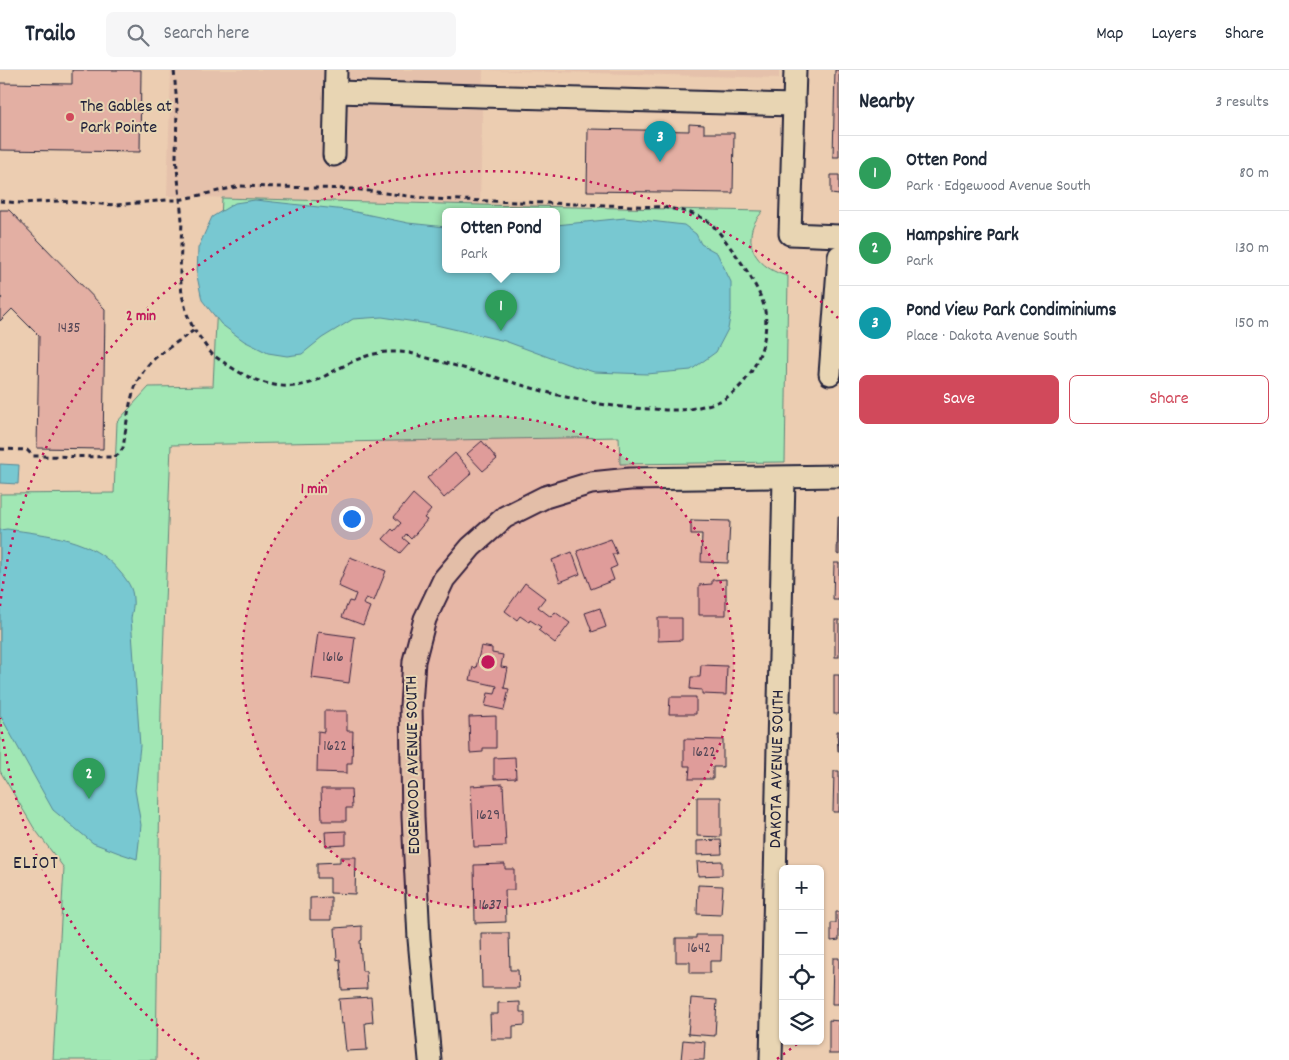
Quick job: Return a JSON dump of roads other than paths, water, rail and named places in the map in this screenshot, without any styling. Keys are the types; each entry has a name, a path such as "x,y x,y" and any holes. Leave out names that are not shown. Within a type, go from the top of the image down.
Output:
{"street":[{"path":"334,156 336,70"},
{"path":"795,70 790,234 839,236"},
{"path":"336,92 794,105"},
{"path":"830,374 839,256"},
{"name":"EDGEWOOD AVENUE SOUTH","path":"430,1060 419,938 413,817 411,706 414,661 425,619 444,580 471,547 505,517 545,497 591,483 630,479 839,476"},
{"name":"DAKOTA AVENUE SOUTH","path":"771,1060 784,478"}],"water":[{"path":"255,200 346,210 408,223 442,227 442,273 560,273 560,225 625,218 684,225 696,234 701,244 717,253 731,282 731,311 728,329 716,352 691,370 647,374 594,372 505,341 436,325 382,317 353,319 322,338 302,354 287,356 268,353 244,341 221,324 202,300 197,276 198,248 212,217 235,203"},
{"path":"0,464 19,465 18,484 0,483"},
{"path":"7,529 53,536 83,545 109,561 123,575 131,588 133,608 131,618 140,746 135,790 141,825 137,859 93,843 53,810 0,715 0,530"}],"place":[{"name":"The Gables at Park Pointe","path":"70,117"},
{"name":"Pond View Park Condiminiums","path":"660,162"},
{"name":"Otten Pond","path":"501,331"},
{"name":"Hampshire Park","path":"89,799"}],"district":[{"name":"ELIOT","path":"36,864"}]}
